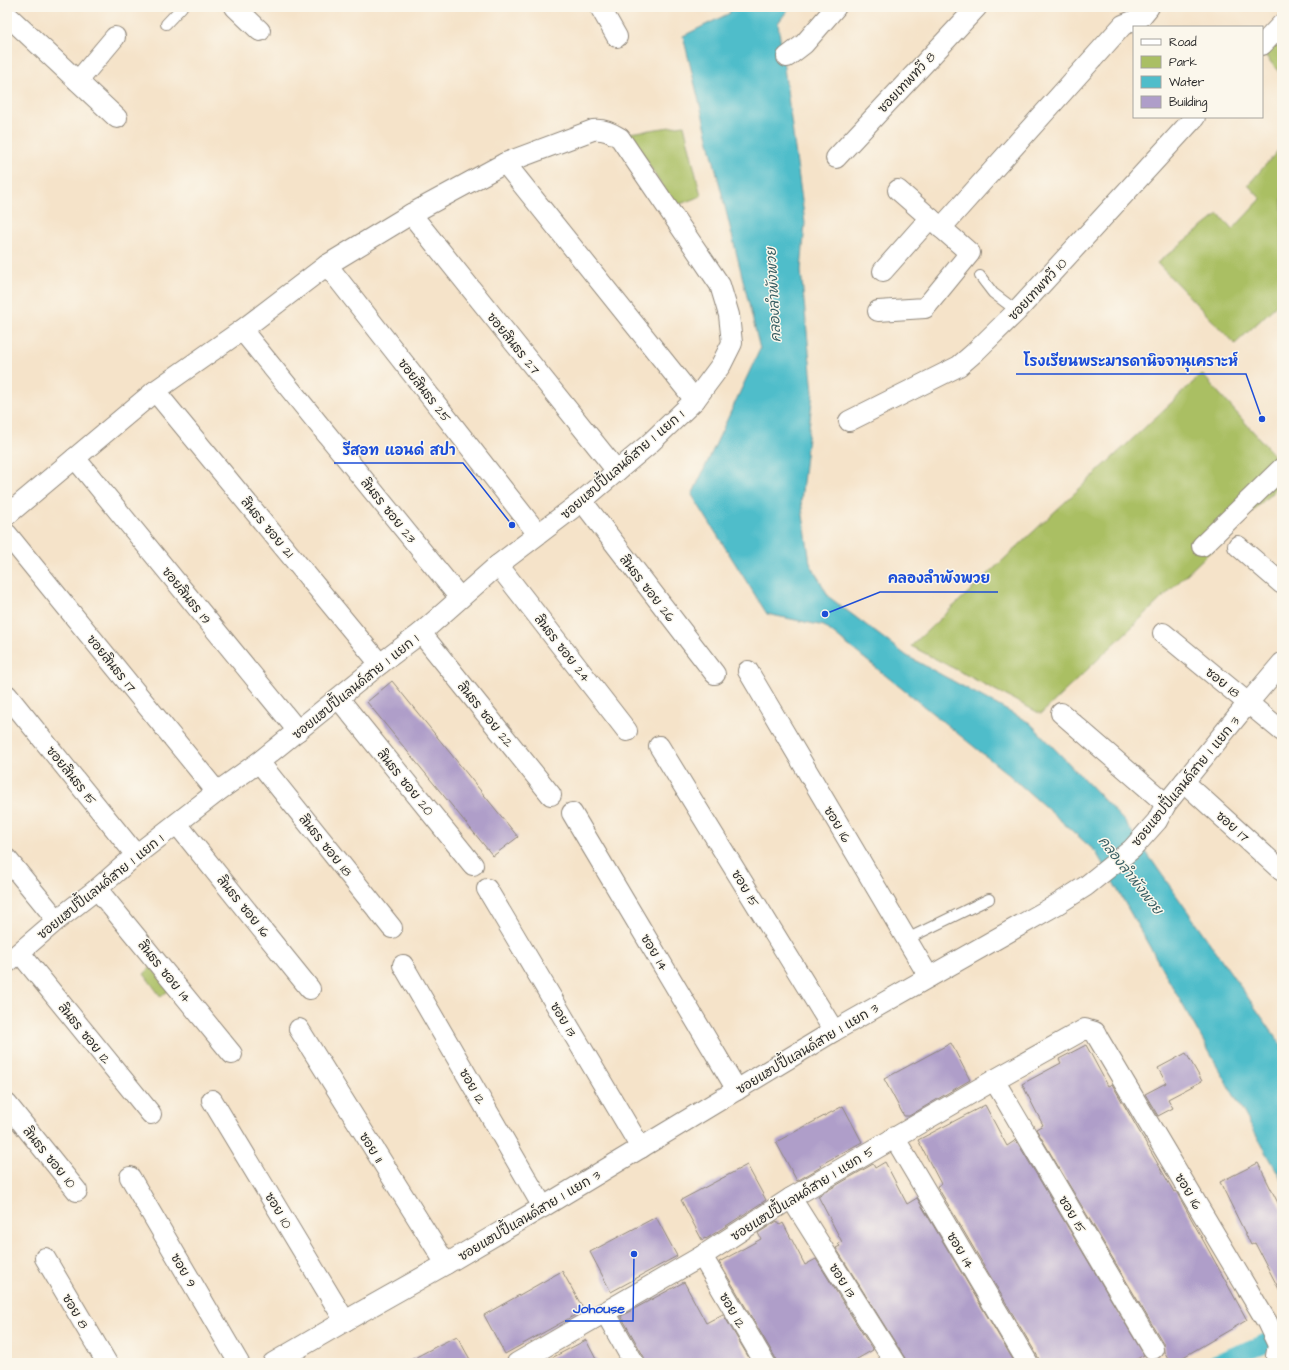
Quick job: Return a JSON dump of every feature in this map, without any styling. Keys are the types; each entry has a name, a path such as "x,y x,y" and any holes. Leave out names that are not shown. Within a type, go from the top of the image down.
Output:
{"street":[{"path":"236,7 260,31"},
{"path":"600,7 617,36"},
{"path":"787,57 804,44 836,7"},
{"name":"ซอยเทพทวี 8","path":"836,158 977,7"},
{"path":"883,271 935,223 1123,25 1140,18 1149,7"},
{"path":"7,15 117,118"},
{"path":"1263,44 1282,24"},
{"path":"78,81 115,37"},
{"name":"ซอยเทพทวี 10","path":"849,421 959,366 974,353 1017,311 1194,118"},
{"name":"ซอยแฮปปี้แลนด์สาย 1 แยก 1","path":"7,516 155,391 242,330 327,265 411,214 505,163 593,130 600,129 608,131 620,138 720,285 729,315 732,343 721,365 695,400 648,445 582,502 498,565 421,633 380,664 339,699 259,762 217,792 136,855 13,958"},
{"path":"505,163 695,400"},
{"path":"878,311 926,308 970,253 898,190"},
{"name":"ซอยสินธร 27","path":"411,214 617,471"},
{"name":"ซอยสินธร 25","path":"327,265 538,534"},
{"name":"สินธร ซอย 23","path":"242,330 460,598"},
{"name":"สินธร ซอย 21","path":"155,391 380,664"},
{"name":"ซอยสินธร 19","path":"75,458 298,731"},
{"path":"1202,546 1282,468"},
{"name":"สินธร ซอย 26","path":"582,502 715,674"},
{"name":"ซอยสินธร 17","path":"7,534 217,792"},
{"path":"1238,546 1282,584"},
{"name":"สินธร ซอย 24","path":"498,565 627,731"},
{"name":"สินธร ซอย 22","path":"421,633 550,795"},
{"name":"ซอย 18","path":"1163,633 1282,731"},
{"name":"ซอยแฮปปี้แลนด์สาย 1 แยก 3","path":"273,1363 543,1207 834,1031 1086,886 1132,849 1184,782 1282,663"},
{"name":"ซอย 16","path":"748,671 929,977"},
{"name":"ซอยสินธร 15","path":"7,696 136,855"},
{"name":"สินธร ซอย 20","path":"339,699 473,865"},
{"path":"1060,713 1162,812"},
{"name":"ซอย 15","path":"659,746 834,1031"},
{"name":"สินธร ซอย 18","path":"259,762 392,928"},
{"name":"ซอย 17","path":"1184,782 1282,871"},
{"name":"ซอย 14","path":"572,813 737,1090"},
{"name":"สินธร ซอย 16","path":"177,824 310,989"},
{"path":"7,859 57,920"},
{"name":"สินธร ซอย 14","path":"97,889 232,1054"},
{"name":"ซอย 13","path":"487,889 641,1148"},
{"name":"สินธร ซอย 12","path":"13,958 151,1114"},
{"name":"ซอย 12","path":"404,965 543,1207"},
{"name":"ซอย 11","path":"299,1029 446,1264"},
{"name":"ซอยแฮปปี้แลนด์สาย 1 แยก 5","path":"517,1363 702,1256 791,1198 894,1137 1085,1029 1090,1030"},
{"name":"ซอย 16","path":"1090,1030 1095,1032 1267,1322 1278,1354"},
{"name":"ซอย 15","path":"994,1080 1153,1349"},
{"name":"ซอย 10","path":"212,1100 345,1321"},
{"name":"สินธร ซอย 10","path":"7,1104 77,1191"},
{"name":"ซอย 14","path":"894,1137 1028,1363"},
{"name":"ซอย 9","path":"130,1177 239,1363"},
{"name":"ซอย 13","path":"791,1198 895,1363"},
{"name":"ซอย 12","path":"702,1256 765,1363"},
{"name":"ซอย 8","path":"44,1258 107,1363"},
{"path":"605,1312 634,1363"}],"lane":[{"path":"166,24 182,7"},
{"path":"980,276 993,293 1017,311"},
{"path":"907,939 989,899"}],"green space":[{"path":"1282,38 1282,76 1265,55"},
{"path":"684,125 701,196 675,206 629,133"},
{"path":"1282,146 1282,300 1235,344 1157,263 1219,214 1232,230 1261,199 1248,185"},
{"path":"1202,374 1282,464 1282,483 1041,714 911,646"},
{"path":"151,967 170,989 161,997 144,974"}],"water":[{"path":"729,7 790,7 778,23 805,223 801,271 813,392 801,501 810,563 829,597 907,656 1030,723 1125,822 1282,1046 1282,1180 1096,852 1008,774 824,626 767,614 692,495 760,349 683,36 730,13"}],"building":[{"path":"392,681 518,837 493,856 367,702"},
{"path":"951,1043 970,1080 909,1116 904,1116 884,1079"},
{"path":"1086,1045 1108,1086 1112,1084 1174,1192 1176,1191 1247,1320 1173,1363 1170,1363 1164,1352 1163,1343 1036,1129 1043,1125 1022,1084 1061,1063 1059,1059"},
{"path":"1186,1053 1202,1081 1168,1099 1173,1108 1158,1116 1145,1094 1166,1083 1158,1068"},
{"path":"985,1105 1007,1146 1016,1140 1144,1355 1130,1363 1039,1363 1038,1357 937,1186 941,1184 918,1140"},
{"path":"843,1106 862,1142 820,1165 821,1167 797,1181 776,1142"},
{"path":"885,1162 907,1204 917,1198 1015,1363 908,1363 836,1248 840,1246 838,1244 842,1242 818,1196 873,1164 875,1168"},
{"path":"1258,1163 1282,1211 1282,1295 1255,1243 1251,1245 1220,1182"},
{"path":"747,1165 766,1200 706,1239 705,1238 702,1240 681,1200"},
{"path":"656,1217 677,1256 611,1292 590,1252"},
{"path":"777,1221 780,1225 783,1223 805,1265 816,1259 873,1350 850,1363 776,1363 775,1357 719,1262 761,1239 758,1233"},
{"path":"562,1271 584,1310 505,1354 484,1315"},
{"path":"684,1282 706,1323 723,1314 752,1363 645,1363 644,1357 621,1316"},
{"path":"457,1336 472,1363 405,1363 437,1346"},
{"path":"586,1340 598,1363 542,1363 567,1350"}],"waterway":[{"path":"1216,1363 1282,1336"}],"place":[{"name":"โรงเรียนพระมารดานิจจานุเคราะห์","path":"1262,419"},
{"name":"รีสอท แอนด่ สปา","path":"512,525"},
{"name":"คลองลำพังพวย","path":"825,614"},
{"name":"Johouse","path":"634,1254"}]}
